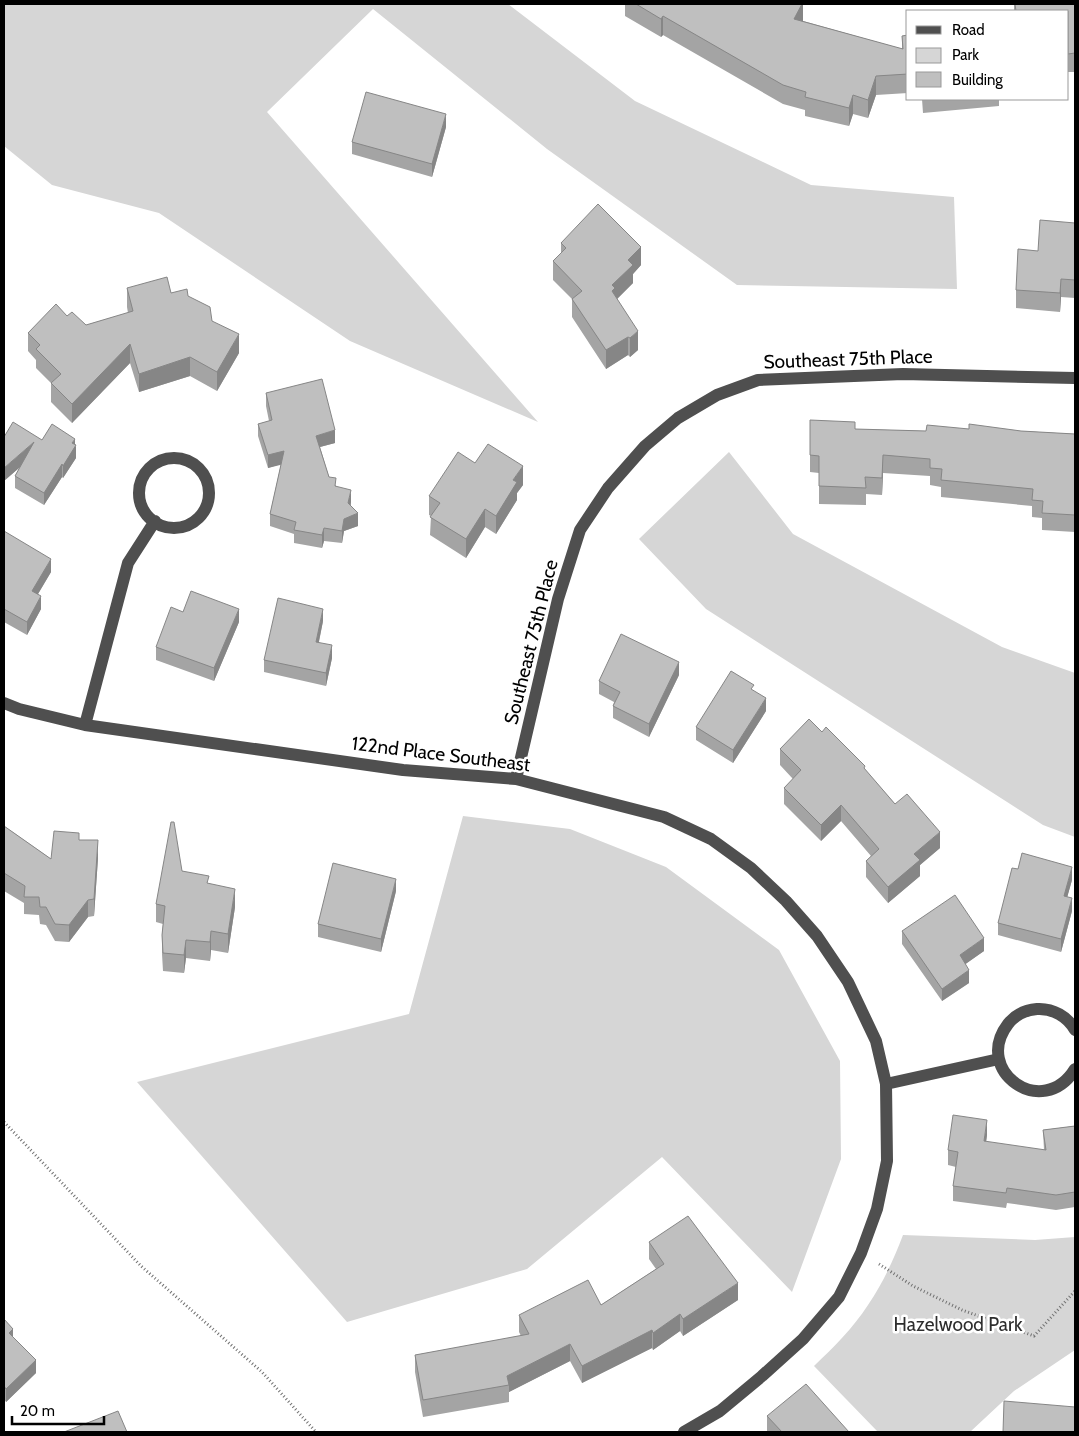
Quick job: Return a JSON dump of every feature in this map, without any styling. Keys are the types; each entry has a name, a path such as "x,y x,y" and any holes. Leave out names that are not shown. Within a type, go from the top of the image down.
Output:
{"street":[{"name":"Southeast 75th Place","path":"516,779 558,599 580,530 608,488 645,446 678,418 717,395 758,380 903,374 1075,378"},
{"path":"168,458 179,458 191,462 200,468 206,478 209,489 204,511 197,519 187,525 176,527 164,526 155,522 146,513 139,491 142,480 148,470 157,462 168,458"},
{"path":"86,725 128,563 155,522"},
{"name":"122nd Place Southeast","path":"4,703 18,709 86,725 403,770 516,779 664,817 711,839 751,868 786,901 817,936 848,982 876,1041 886,1084 887,1161 877,1209 861,1253 839,1297 803,1339 720,1411 684,1432"},
{"path":"1075,1030 1065,1018 1052,1011 1038,1009 1024,1012 1012,1019 1003,1031 998,1044 999,1058 1003,1071 1011,1081 1022,1088 1048,1091 1060,1086 1070,1078 1075,1070"},
{"path":"886,1084 999,1058"}],"path":[{"path":"4,1122 141,1266 262,1372 316,1432"},
{"path":"861,1253 913,1286 962,1310 1034,1336 1075,1291"}],"green space":[{"path":"4,4 508,4 635,101 811,185 954,197 957,289 737,285 547,149 373,9 267,112 538,422 350,341 159,213 52,185 4,146"},
{"path":"729,452 793,534 1002,647 1075,673 1075,837 1043,825 706,609 639,539"},
{"path":"463,816 570,829 666,867 779,950 840,1061 841,1159 792,1292 662,1157 527,1269 347,1322 137,1082 409,1014"},
{"name":"Hazelwood Park","path":"903,1235 1035,1240 1075,1237 1075,1350 1014,1391 970,1432 878,1432 814,1366 843,1337 868,1305 888,1271"}],"building":[{"path":"636,4 802,4 794,19 903,49 902,36 906,35 906,74 876,76 868,100 853,95 849,108 805,97 806,92 783,85 663,16 661,19"},
{"path":"1015,4 1075,4 1075,53 1069,54 1069,10 1016,10"},
{"path":"366,92 446,114 432,164 352,142"},
{"path":"598,204 641,247 628,260 633,265 612,285 615,288 612,291 638,331 630,338 628,337 606,350 572,299 582,291 553,261 566,248 561,243"},
{"path":"1040,220 1075,223 1075,280 1061,279 1060,293 1016,290 1018,249 1038,251"},
{"path":"167,277 171,293 187,289 188,296 210,307 212,321 239,334 217,372 190,357 139,374 130,344 72,404 51,383 61,374 36,349 40,345 28,333 56,304 67,316 72,312 86,325 133,311 127,288"},
{"path":"322,379 335,430 316,436 329,477 336,478 335,486 351,490 348,503 358,513 344,519 342,531 324,528 322,535 294,530 296,522 270,514 284,451 268,455 258,424 272,420 266,393"},
{"path":"810,420 855,422 855,429 926,431 927,425 969,429 969,424 1021,431 1075,434 1075,515 1042,513 1043,501 1032,500 1033,489 941,480 942,469 930,468 930,459 883,455 882,478 865,477 866,488 819,486 819,456 810,455"},
{"path":"13,422 42,440 52,424 75,439 72,443 76,445 44,493 15,476 34,442 4,468 4,437"},
{"path":"488,444 523,466 513,480 517,482 496,516 485,509 466,539 430,517 440,503 429,496 458,452 475,463"},
{"path":"4,531 51,559 32,591 41,596 27,622 4,609"},
{"path":"191,591 239,609 214,668 156,647 171,607 183,612"},
{"path":"278,598 323,609 316,642 332,645 326,673 264,660"},
{"path":"621,634 679,662 649,724 613,706 620,692 599,681"},
{"path":"731,671 754,685 751,689 766,698 733,750 696,727"},
{"path":"809,719 822,732 826,727 865,766 864,768 895,804 907,794 940,832 914,854 920,860 888,887 866,861 879,849 841,805 821,825 784,788 801,770 780,749"},
{"path":"171,822 174,822 182,871 209,876 207,883 235,889 228,934 211,931 210,942 186,940 184,955 163,953 162,935 165,906 156,904"},
{"path":"4,826 51,859 54,831 79,833 79,840 98,840 94,899 88,900 69,925 55,924 46,907 40,907 39,897 24,897 25,886 4,873"},
{"path":"1022,853 1072,867 1064,896 1072,898 1061,939 998,923 1012,868 1018,869"},
{"path":"333,863 396,879 381,939 318,924"},
{"path":"955,895 984,938 960,955 969,970 942,989 902,931"},
{"path":"953,1115 987,1120 984,1141 1046,1150 1043,1130 1075,1126 1075,1192 1056,1195 1007,1188 1006,1193 953,1186 958,1152 948,1150"},
{"path":"688,1216 738,1283 683,1319 680,1314 653,1333 652,1330 582,1366 570,1344 507,1376 509,1385 423,1400 415,1355 529,1334 519,1315 588,1280 601,1305 664,1264 649,1242"},
{"path":"4,1319 13,1329 9,1333 36,1360 6,1389 4,1386"},
{"path":"806,1384 849,1432 782,1432 767,1416"},
{"path":"1004,1401 1075,1407 1075,1432 1003,1432"},
{"path":"118,1411 127,1432 64,1432"}]}
